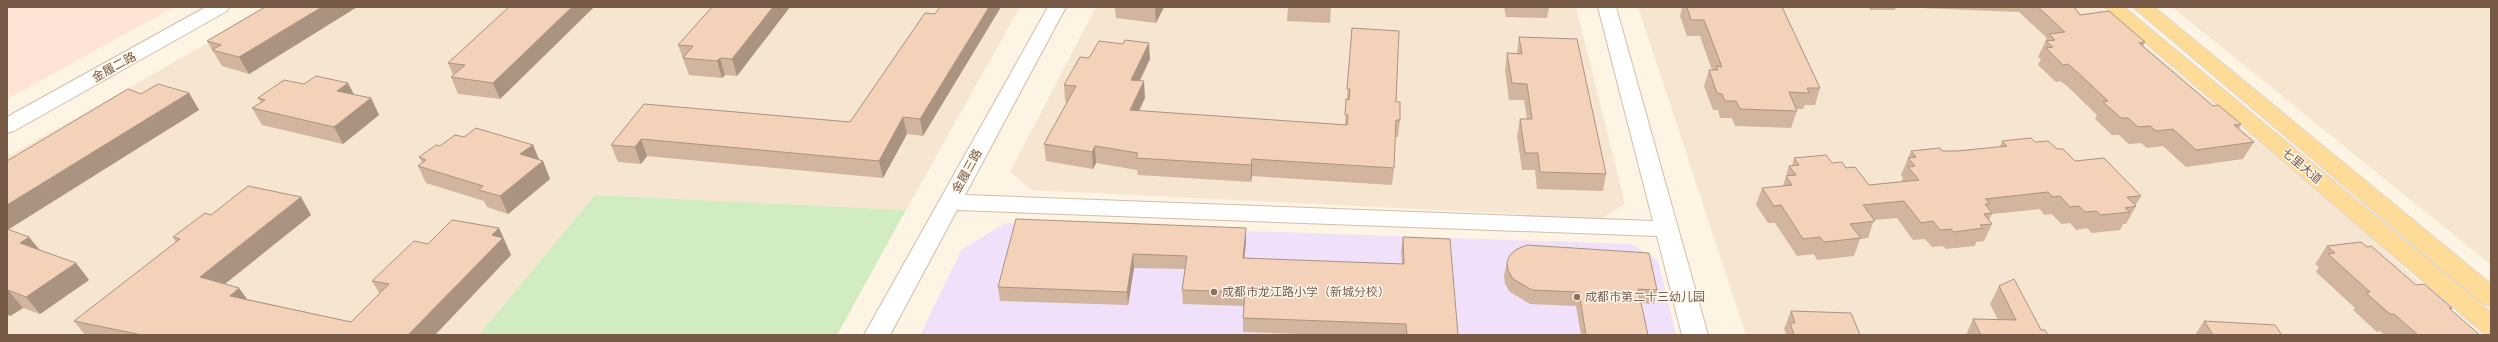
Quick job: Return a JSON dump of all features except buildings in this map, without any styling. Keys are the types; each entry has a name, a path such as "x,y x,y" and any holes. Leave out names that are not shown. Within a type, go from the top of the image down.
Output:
{"main road":[{"name":"七里大道","path":"2113,7 2491,326"},
{"name":"七里大道","path":"2142,7 2491,296"}],"street":[{"name":"金履二路","path":"7,126 220,7"},
{"name":"金履三路","path":"878,335 1057,7"},
{"path":"1607,7 1694,335"},
{"path":"950,202 1666,230"}],"shaded area":[{"path":"7,7 174,7 7,99"},
{"path":"271,7 1020,7 906,210 595,195 479,335 7,335 7,157"},
{"path":"1096,7 1576,7 1625,204 1602,218 1031,190 1010,172"},
{"path":"1638,7 2100,7 2361,229 2478,335 1746,335"},
{"path":"2172,7 2491,7 2491,265"},
{"name":"成都市龙江路小学（新城分校）","path":"1006,223 1631,244 1658,260 1676,335 920,335 962,249"}],"green space":[{"path":"595,195 906,210 837,335 479,335"}],"place":[{"name":"成都市龙江路小学（新城分校）","path":"1214,292"},
{"name":"成都市第二十三幼儿园","path":"1577,297"}]}
